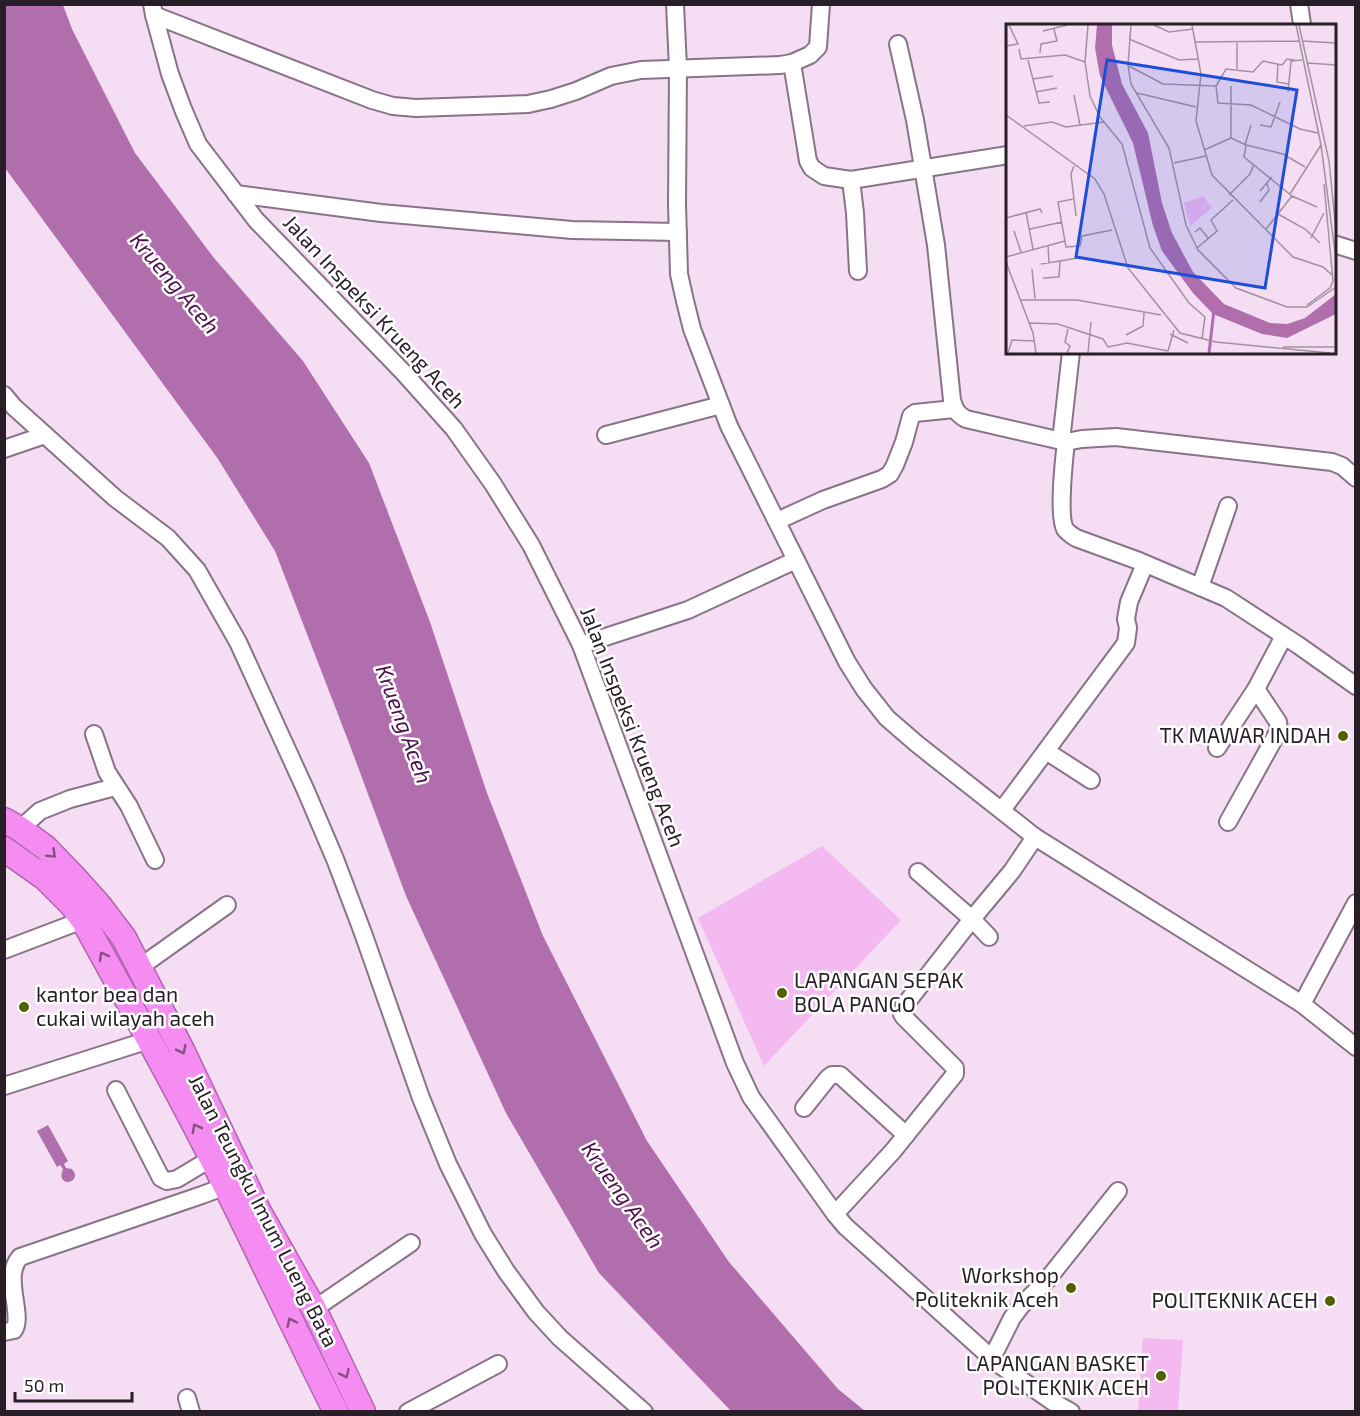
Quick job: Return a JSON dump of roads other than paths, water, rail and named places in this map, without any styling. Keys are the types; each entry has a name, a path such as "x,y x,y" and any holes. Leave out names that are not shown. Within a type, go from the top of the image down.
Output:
{"highway":[{"name":"Jalan Teungku Imum Lueng Bata","path":"12,824 46,849 73,876 124,938 183,1052 259,1212 315,1309 360,1410"},
{"name":"Jalan Teungku Imum Lueng Bata","path":"4,849 45,878 72,905 83,920 212,1158 336,1412"}],"street":[{"path":"675,4 678,68 676,204 679,274 692,328 729,426 847,662 864,689 887,718 917,744 1035,837 1302,1004 1356,1047"},
{"path":"153,10 372,100 393,106 416,108 528,104 576,91 612,76 641,70 792,63 810,55 818,47 821,4"},
{"path":"1299,4 1302,24"},
{"name":"Jalan Inspeksi Krueng Aceh","path":"153,10 170,74 198,144 256,220 403,372 454,429 493,484 531,546 581,645 735,1064 752,1097 845,1226 992,1358 1053,1402 1071,1412"},
{"path":"898,44 915,120 936,245 954,409 957,414 966,419 1063,442 1116,437 1332,462 1342,466 1356,478"},
{"path":"792,63 808,162 812,168 824,176 851,180 1006,155"},
{"path":"851,180 858,271"},
{"path":"236,194 381,213 561,230 678,232"},
{"path":"1336,244 1356,251"},
{"path":"1071,354 1063,442 1062,515 1066,530 1076,538 1226,598 1356,686"},
{"path":"4,395 14,407 116,498 168,538 197,570 238,642 306,791 363,933 421,1098 448,1164 483,1234 536,1312 560,1338 644,1412"},
{"path":"606,435 722,405"},
{"path":"777,521 890,474 904,442 911,416 915,413 954,409"},
{"path":"4,449 45,435"},
{"path":"1200,587 1228,506"},
{"path":"581,645 687,610 796,561"},
{"path":"1002,810 1126,643 1129,602 1145,564"},
{"path":"1217,748 1257,689 1284,636"},
{"path":"1228,822 1279,730 1278,722 1257,689"},
{"path":"94,734 107,772 129,806 155,860"},
{"path":"1046,751 1092,780"},
{"path":"12,824 70,799 116,787"},
{"path":"835,1214 906,1135 953,1076 955,1068 904,1017 903,1006 1012,871 1035,837"},
{"path":"918,872 989,937"},
{"path":"1302,1004 1356,903"},
{"path":"140,967 227,905"},
{"path":"4,950 83,920"},
{"path":"4,1086 149,1040"},
{"path":"804,1108 828,1078 832,1075 840,1075 906,1135"},
{"path":"117,1090 161,1178 167,1181 177,1179 212,1158"},
{"path":"4,1332 14,1330 17,1324 13,1291 15,1263 20,1257 226,1186"},
{"path":"992,1358 1012,1318 1021,1306 1047,1280 1118,1191"},
{"path":"315,1309 411,1243"},
{"path":"408,1412 498,1364"}],"water":[{"name":"Krueng Aceh","path":"4,5 63,5 72,29 135,153 214,258 303,361 369,463 430,622 487,793 543,936 647,1141 729,1262 838,1389 865,1411 731,1411 599,1273 506,1113 406,896 275,551 218,459 5,168"},
{"path":"48,1125 68,1161 64,1164 66,1168 72,1169 75,1174 71,1181 63,1180 61,1175 63,1169 60,1165 57,1167 37,1131"}],"place":[{"name":"TK MAWAR INDAH","path":"1343,736"},
{"name":"LAPANGAN SEPAK BOLA PANGO","path":"782,993"},
{"name":"kantor bea dan cukai wilayah aceh","path":"24,1007"},
{"name":"Workshop Politeknik Aceh","path":"1071,1288"},
{"name":"POLITEKNIK ACEH","path":"1330,1301"},
{"name":"LAPANGAN BASKET POLITEKNIK ACEH","path":"1161,1376"}]}
